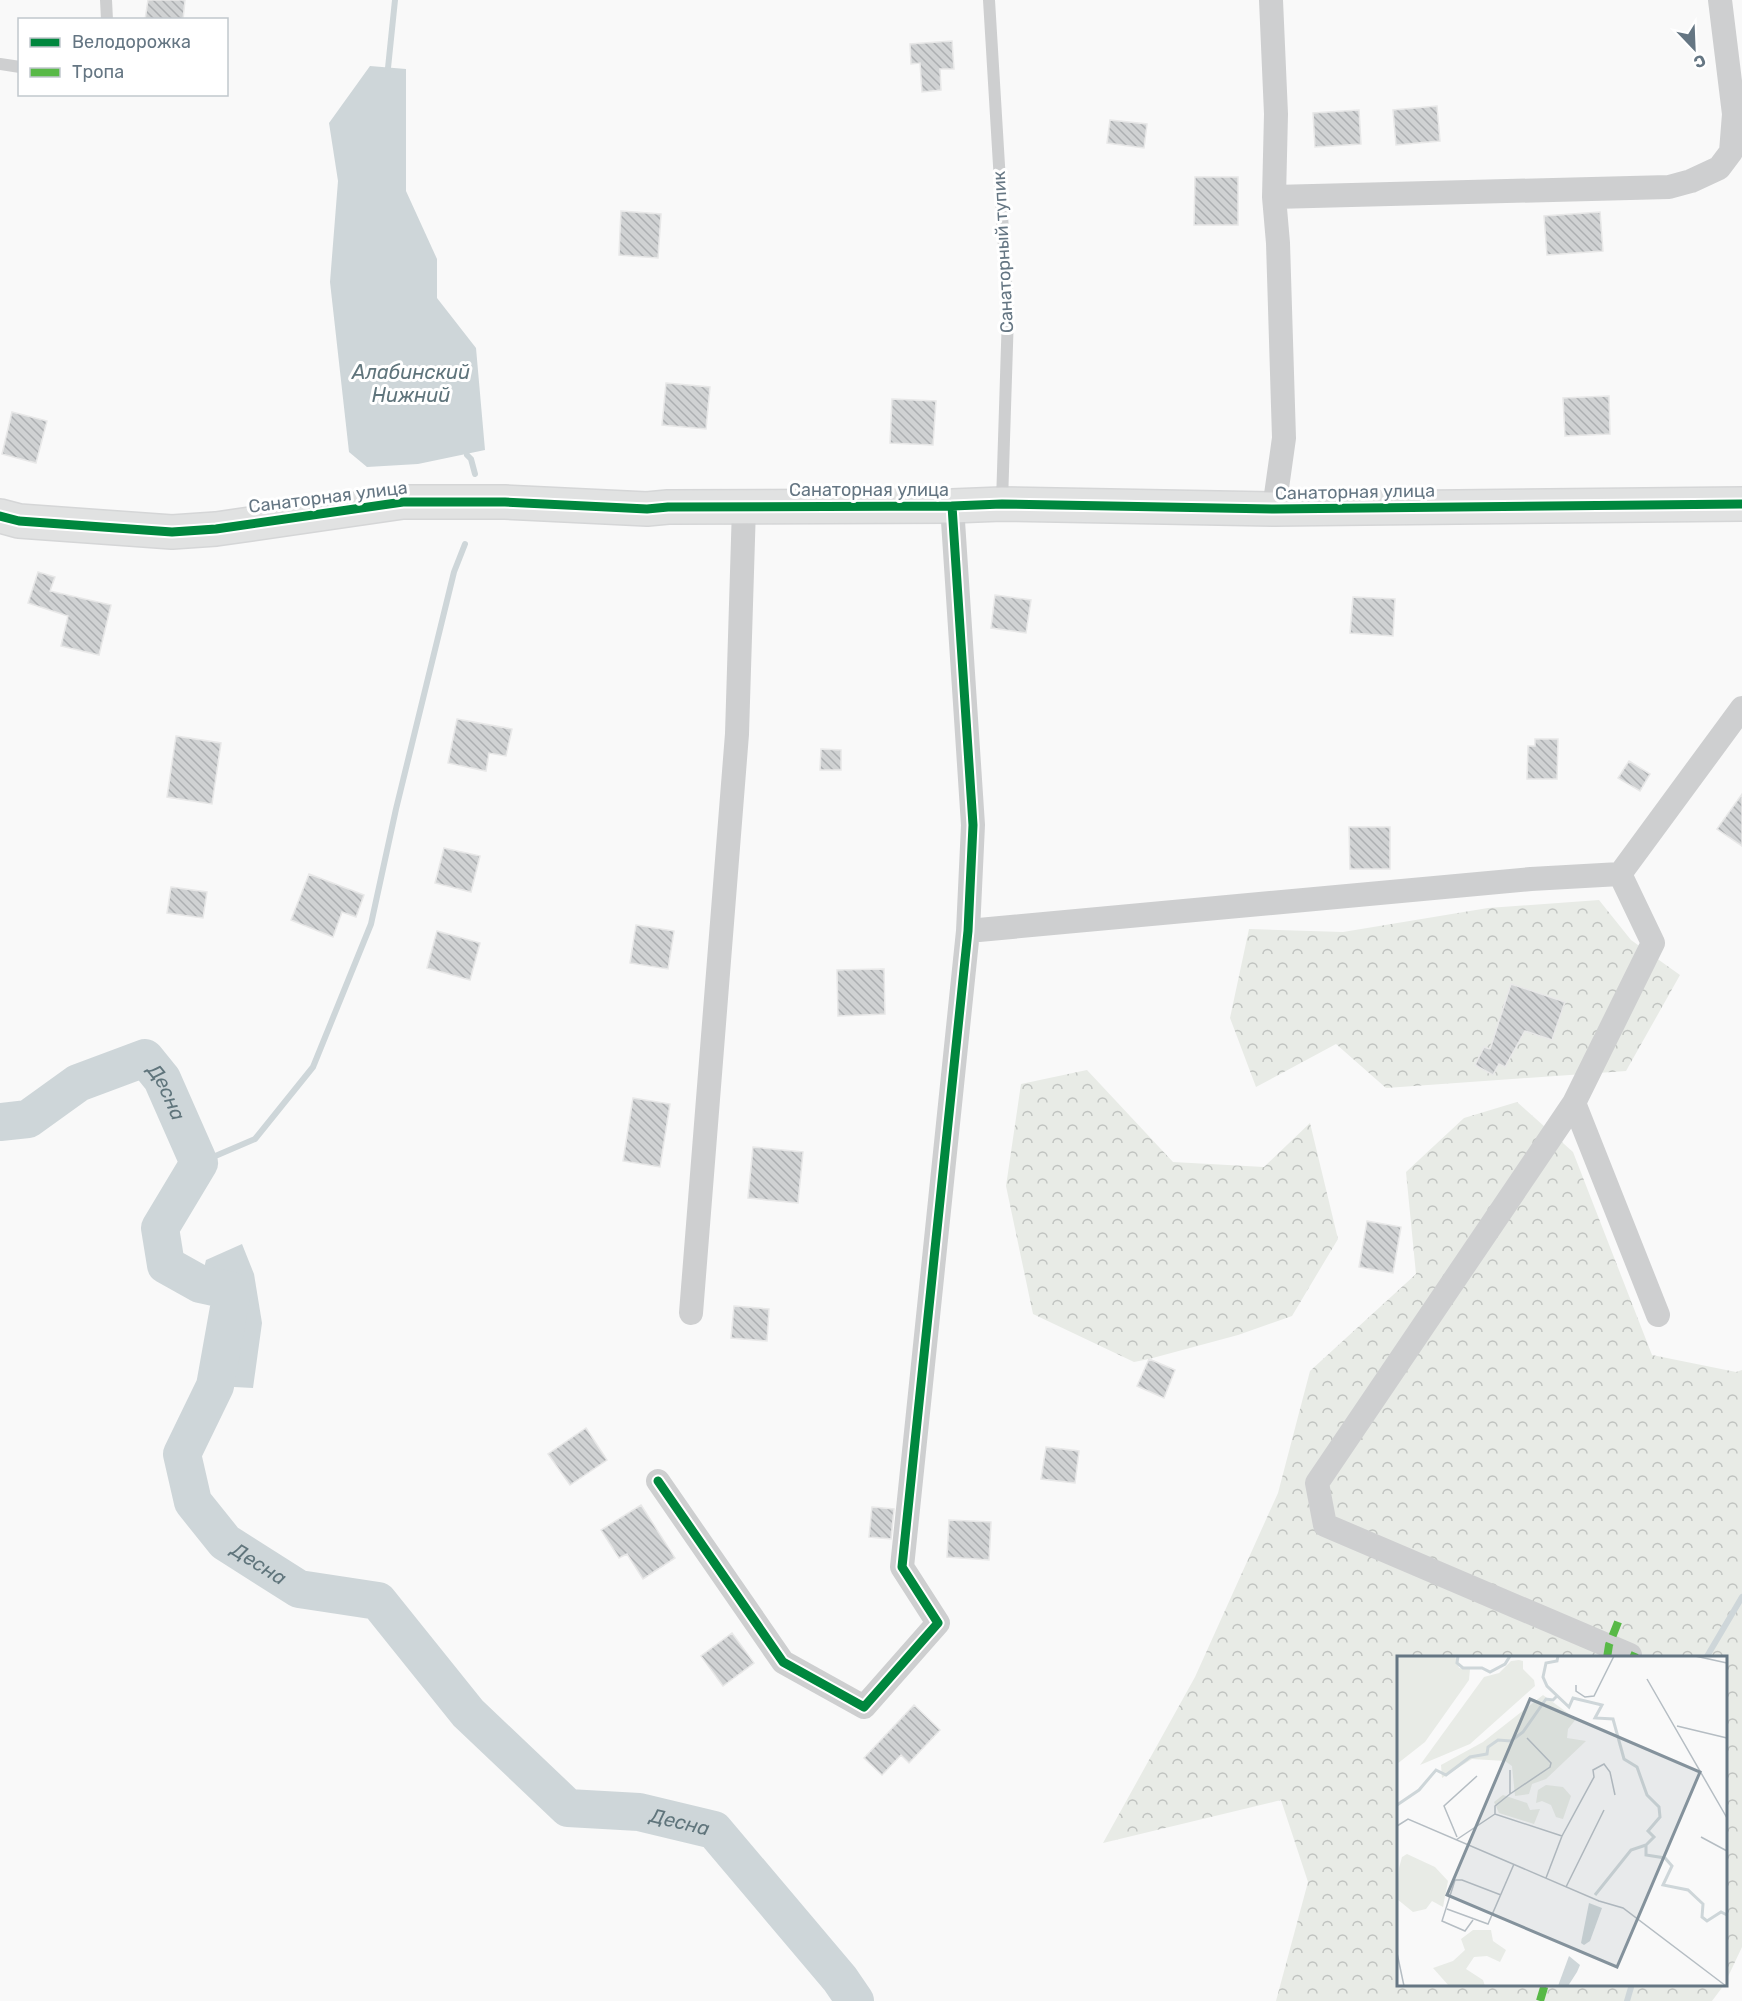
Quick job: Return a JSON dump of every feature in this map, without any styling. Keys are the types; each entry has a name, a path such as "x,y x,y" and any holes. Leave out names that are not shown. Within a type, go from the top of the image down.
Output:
{"street":[{"path":"1271,0 1276,114 1274,197 1278,243 1284,438 1274,509"},
{"path":"1274,197 1669,187 1690,181 1719,168 1731,152 1734,114 1720,0"},
{"name":"Санаторная улица","path":"0,516 19,521 172,532 216,529 403,502 504,502 647,509 1002,504 1274,509 1742,504"},
{"path":"658,1480 783,1662 864,1707 938,1623 902,1567 968,932 973,825 952,506"},
{"path":"691,1313 737,734 744,507"},
{"path":"1620,874 1742,708"},
{"path":"968,932 1531,879 1620,874"},
{"path":"1620,874 1653,943 1574,1103 1317,1483 1325,1525 1630,1655"},
{"path":"1574,1103 1658,1315"}],"lane":[{"path":"106,0 106,18"},
{"name":"Санаторный тупик","path":"989,0 1008,314 1002,504"},
{"path":"0,64 18,67"}],"green space":[{"path":"1599,900 1631,940 1680,975 1626,1071 1386,1088 1336,1044 1256,1087 1230,1018 1249,929 1343,932 1488,908"},
{"path":"1087,1070 1173,1162 1264,1167 1310,1123 1338,1239 1292,1316 1238,1335 1134,1362 1033,1314 1006,1186 1021,1084"},
{"path":"1517,1102 1573,1152 1652,1355 1736,1372 1742,1370 1742,1947 1727,1979 1727,1656 1397,1656 1397,1986 1723,1986 1712,2001 1276,2001 1308,1882 1281,1800 1103,1843 1195,1677 1278,1493 1310,1371 1416,1274 1406,1172 1464,1118"}],"water":[{"name":"Алабинский Нижний","path":"370,66 406,69 406,191 437,259 437,298 476,348 485,450 418,464 367,467 349,452 330,282 338,181 329,123"},
{"path":"242,1244 254,1274 262,1323 253,1388 215,1386 232,1291 200,1284 206,1260"}],"building":[{"path":"148,0 185,0 183,18 145,18"},
{"path":"952,41 954,69 940,69 941,90 922,92 920,63 911,64 910,44"},
{"path":"1437,106 1440,141 1396,145 1393,110"},
{"path":"1359,110 1361,144 1315,147 1313,113"},
{"path":"1110,120 1147,124 1144,148 1107,143"},
{"path":"1195,177 1238,177 1238,225 1194,225"},
{"path":"621,211 661,214 658,258 619,255"},
{"path":"1600,212 1603,251 1547,255 1544,216"},
{"path":"666,383 710,387 706,429 662,425"},
{"path":"1609,396 1610,434 1565,436 1563,398"},
{"path":"892,399 936,401 933,445 890,443"},
{"path":"12,412 47,421 36,463 2,454"},
{"path":"38,572 55,577 50,591 111,605 99,655 61,646 68,616 28,603"},
{"path":"995,595 1031,600 1026,633 991,628"},
{"path":"1353,597 1395,599 1393,636 1350,633"},
{"path":"457,719 512,729 506,756 489,753 486,771 448,763"},
{"path":"176,736 221,743 212,804 167,797"},
{"path":"1535,739 1558,739 1557,779 1527,779 1528,746 1535,746"},
{"path":"821,749 841,750 841,770 820,770"},
{"path":"1629,761 1650,774 1640,791 1618,778"},
{"path":"1742,794 1742,846 1717,829"},
{"path":"1349,827 1390,827 1390,869 1350,869"},
{"path":"444,848 480,856 471,892 435,883"},
{"path":"309,874 364,895 356,917 342,912 333,937 291,920"},
{"path":"171,887 207,892 203,918 167,913"},
{"path":"636,925 674,931 668,969 630,963"},
{"path":"437,931 480,943 470,980 427,968"},
{"path":"884,969 885,1014 838,1016 837,970"},
{"path":"1511,984 1565,1002 1552,1040 1525,1031 1505,1067 1499,1064 1493,1075 1475,1065 1484,1047 1490,1049"},
{"path":"633,1098 670,1104 660,1167 623,1161"},
{"path":"753,1147 803,1152 798,1203 748,1198"},
{"path":"1367,1221 1401,1227 1393,1273 1359,1267"},
{"path":"734,1306 769,1309 767,1341 731,1338"},
{"path":"1149,1359 1175,1370 1164,1398 1137,1386"},
{"path":"586,1428 607,1460 570,1485 548,1454"},
{"path":"1046,1447 1079,1451 1075,1483 1041,1479"},
{"path":"641,1505 675,1558 643,1579 627,1554 619,1558 601,1530"},
{"path":"872,1507 894,1509 891,1539 869,1537"},
{"path":"949,1520 991,1522 989,1560 947,1557"},
{"path":"732,1633 754,1663 723,1686 701,1656"},
{"path":"914,1705 940,1730 909,1763 901,1755 882,1775 864,1758"}],"waterway":[{"path":"388,68 395,0"},
{"path":"467,455 471,459 475,474"},
{"path":"199,1163 255,1139 313,1067 371,924 396,809 454,572 465,544"},
{"name":"Десна","path":"0,1122 28,1119 78,1083 145,1058 162,1079 199,1163 160,1228 166,1265 200,1284 232,1291 215,1386 182,1454 193,1502 225,1542 299,1589 378,1601 468,1713 568,1808 639,1812 714,1830 840,1979 855,2001"},
{"path":"1707,1656 1742,1597"},
{"path":"1627,2001 1631,1986"}],"marked path":[{"path":"1607,1656 1620,1617"},
{"path":"1540,2001 1544,1986"}],"cycle path":[{"path":"0,516 19,521 172,532 216,529 403,502 505,502 647,509 1002,504 1274,509 1742,504"},
{"path":"658,1481 783,1662 864,1707 938,1623 902,1567 968,931 973,825 952,506"}]}
